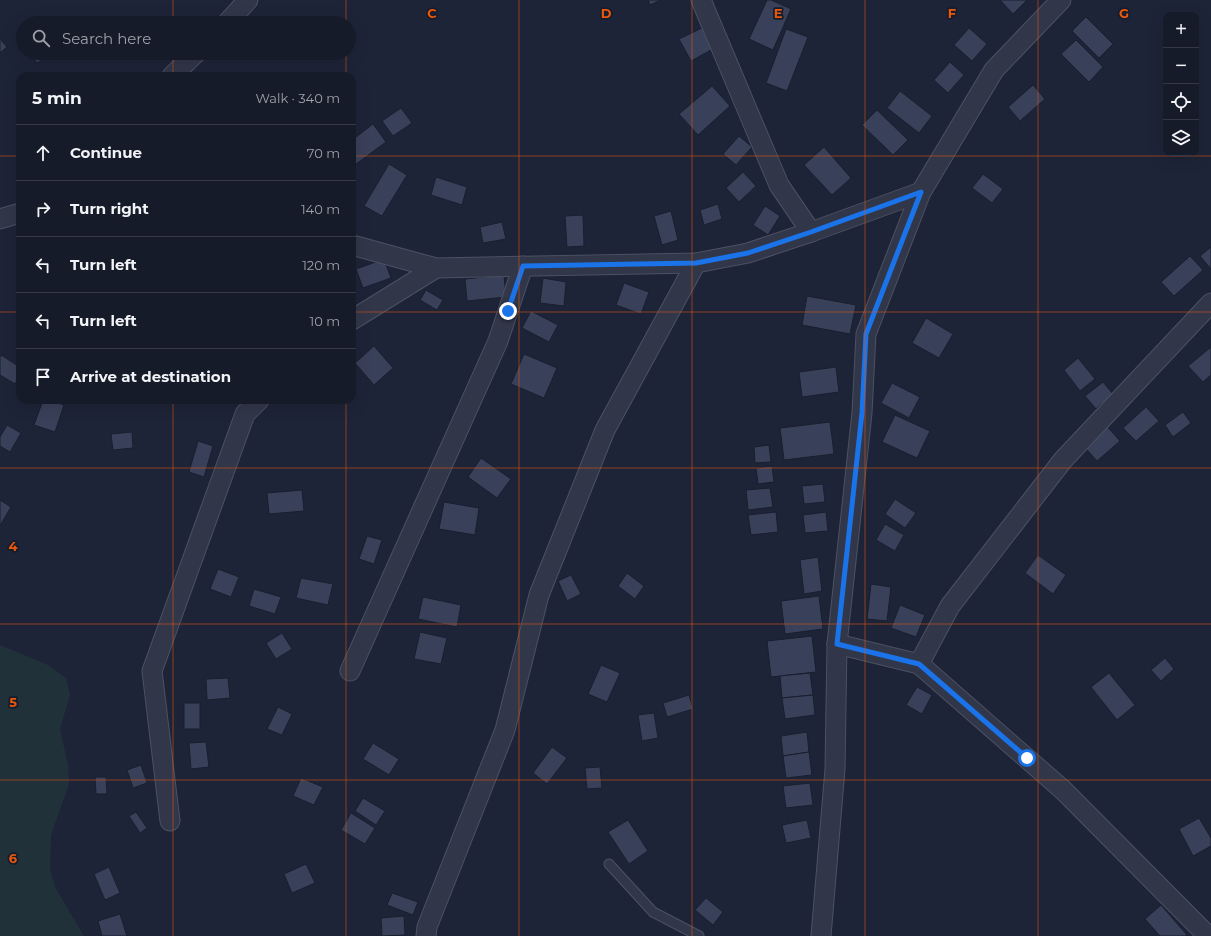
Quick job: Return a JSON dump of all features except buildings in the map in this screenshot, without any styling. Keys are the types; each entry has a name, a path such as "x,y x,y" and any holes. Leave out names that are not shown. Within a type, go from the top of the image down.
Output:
{"street":[{"path":"233,16 248,0"},
{"path":"701,0 779,185 811,232"},
{"path":"821,936 835,769 837,644 862,413 866,334 921,192 994,70 1061,0"},
{"path":"176,72 189,60"},
{"path":"356,246 436,268 696,263 748,253 921,192"},
{"path":"0,219 16,214"},
{"path":"426,936 427,927 505,730 539,595 605,430 696,263"},
{"path":"350,671 498,342 523,266"},
{"path":"356,318 436,268"},
{"path":"919,664 950,606 1063,460 1211,303"},
{"path":"170,821 152,671 245,407"},
{"path":"837,644 919,664 1063,790 1208,936"}],"lane":[{"path":"609,864 653,912 699,936"}],"shaded area":[{"path":"0,645 48,665 66,678 70,695 60,729 68,765 69,784 51,835 50,871 56,889 84,936 0,936"}],"route":[{"path":"508,311 523,266 696,263 748,253 921,192 866,334 862,413 837,644 919,664 1027,758"}]}
